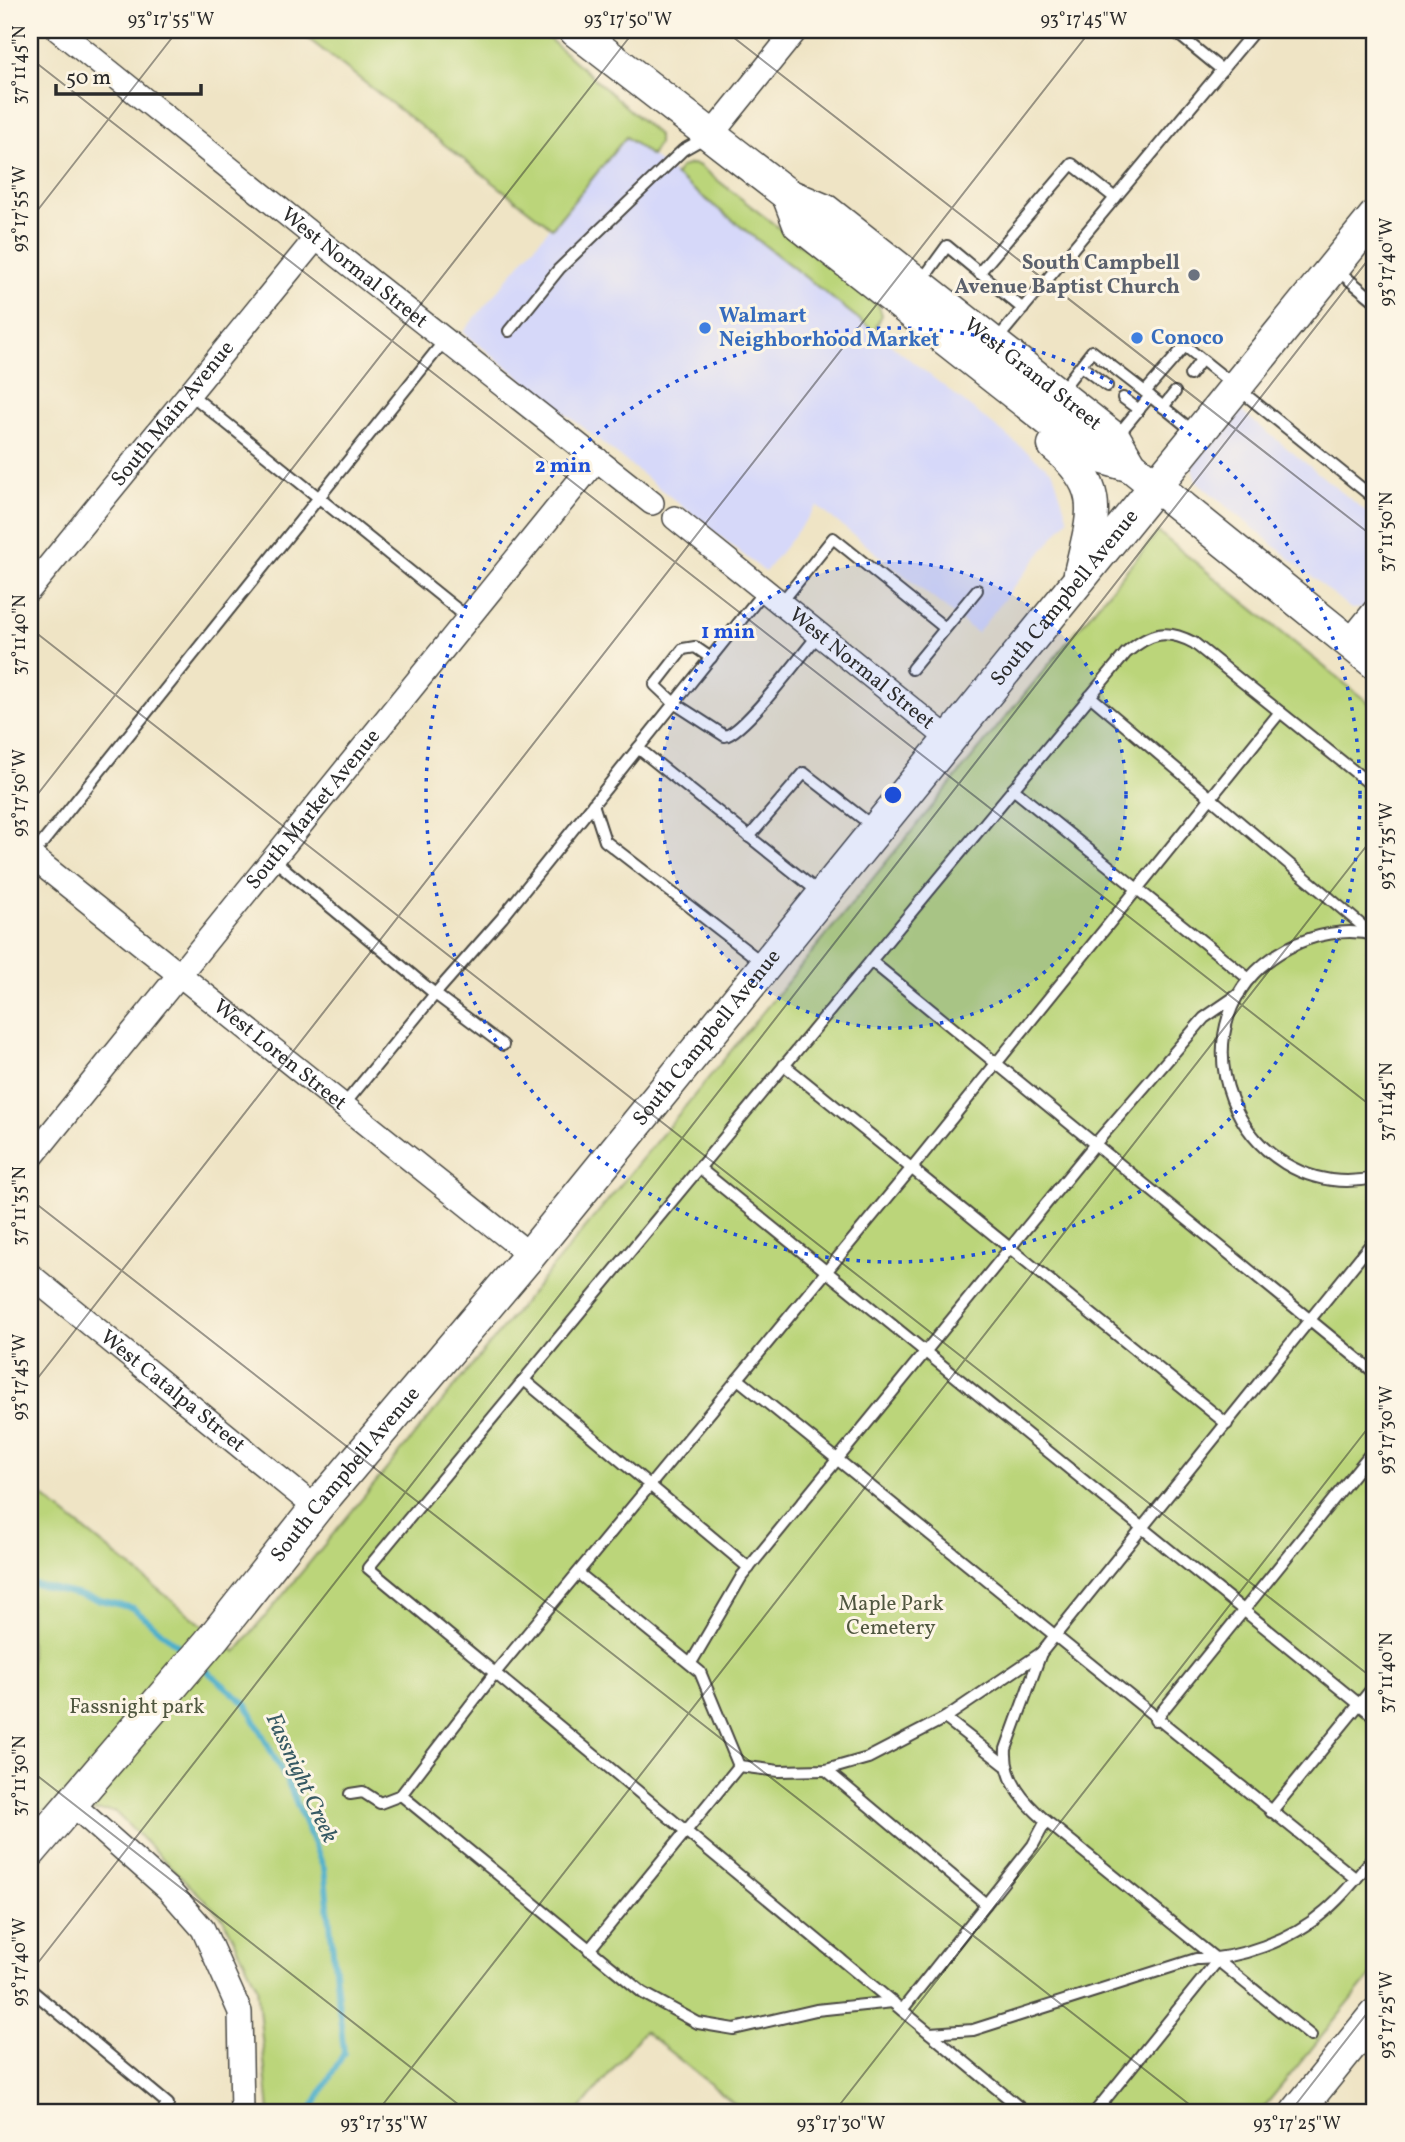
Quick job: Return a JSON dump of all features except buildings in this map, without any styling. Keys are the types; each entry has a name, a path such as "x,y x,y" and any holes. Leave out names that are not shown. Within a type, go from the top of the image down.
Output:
{"main road":[{"name":"West Grand Street","path":"575,30 788,195 826,211 1115,439 1131,466 1375,663"},
{"name":"West Grand Street","path":"788,195 799,223 1093,456 1131,466"},
{"name":"South Campbell Avenue","path":"31,1849 213,1638 316,1508 530,1255 1375,216"},
{"path":"1002,384 1012,410 1074,461 1091,488 1093,519 1077,584"},
{"path":"1297,2112 1375,2015"}],"street":[{"name":"West Normal Street","path":"58,30 652,503"},
{"path":"712,134 796,30"},
{"name":"South Main Avenue","path":"30,589 316,238"},
{"name":"South Market Avenue","path":"30,1159 597,460"},
{"name":"West Normal Street","path":"676,518 950,740"},
{"path":"1349,642 1375,610"},
{"name":"West Loren Street","path":"31,856 530,1255"},
{"name":"West Catalpa Street","path":"30,1275 316,1508"},
{"path":"71,1803 168,1889 203,1930 240,2012 242,2112"}],"lane":[{"path":"1173,30 1222,69"},
{"path":"994,344 1255,30"},
{"path":"509,331 559,269 682,150 712,134"},
{"path":"979,273 1072,164 1115,198"},
{"path":"919,284 947,246 1023,309"},
{"path":"1334,267 1375,301"},
{"path":"31,856 445,340"},
{"path":"1115,439 1185,346 1375,499"},
{"path":"1058,394 1092,351 1197,435"},
{"path":"1189,375 1201,360"},
{"path":"1081,366 1107,386"},
{"path":"1163,407 1175,392"},
{"path":"189,393 468,618"},
{"path":"1123,398 1139,410"},
{"path":"343,1106 502,918 711,657 833,538 945,628"},
{"path":"912,669 977,590"},
{"path":"1026,2112 368,1568 1090,696 1126,653 1140,642 1149,636 1169,632 1194,643 1375,788"},
{"path":"711,657 695,647 688,646 657,681 656,688 718,734 731,735 819,634"},
{"path":"1090,696 1374,934"},
{"path":"350,1794 363,1792 380,1802 401,1795 495,1673 911,1169 1280,712"},
{"path":"638,748 823,896"},
{"path":"749,837 804,773 877,830"},
{"path":"1013,789 1249,979"},
{"path":"593,804 604,841 766,966"},
{"path":"273,859 435,994 503,1045"},
{"path":"1374,934 1338,932 1304,939 1274,955 1249,979 1238,995 1230,1012 1223,1046 1225,1082 1237,1116 1258,1144 1287,1166 1320,1179 1356,1182 1375,1178"},
{"path":"871,961 998,1062 1375,1373"},
{"path":"691,1663 719,1612 749,1568 1009,1248 1095,1143 1204,1018 1238,995"},
{"path":"785,1065 1227,1424"},
{"path":"699,1168 1375,1717"},
{"path":"739,1766 779,1771 825,1770 868,1758 945,1718 1041,1653 1311,1322 1375,1239"},
{"path":"524,1380 749,1568"},
{"path":"738,1380 1155,1720 1356,1879"},
{"path":"1155,1720 1242,1609 1375,1448"},
{"path":"578,1573 691,1663 705,1681 739,1766"},
{"path":"1005,1765 1006,1749 1041,1653"},
{"path":"1271,1812 1375,1685"},
{"path":"945,1718 1005,1765 1016,1788 1046,1821 1311,2036"},
{"path":"589,1950 739,1766"},
{"path":"825,1770 986,1904"},
{"path":"401,1795 643,1993 698,2023 734,2029 816,2010 898,2006 986,1904 1033,1844 1046,1821"},
{"path":"930,2033 973,2030 1196,1959 1219,1959 1272,1943 1324,1912 1375,1855"},
{"path":"1095,2112 1219,1959"},
{"path":"30,1989 169,2110"}],"shaded area":[{"path":"626,136 1053,472 1068,519 977,633 817,506 765,572 463,332"},
{"path":"1236,407 1375,519 1375,598 1366,608 1351,609 1196,481 1192,468 1195,460"}],"green space":[{"path":"297,30 539,30 658,135 658,144 651,156 626,137 552,228"},
{"path":"698,165 879,306 882,315 874,331 675,175 681,167"},
{"name":"Maple Park Cemetery","path":"1158,532 1375,708 1375,1971 1260,2112 745,2112 644,2031 578,2112 269,2112 257,1986 224,1919 114,1811 30,1811 30,1486 236,1652"}],"waterway":[{"name":"Fassnight Creek","path":"30,1583 133,1608 188,1654"},
{"name":"Fassnight Creek","path":"201,1666 246,1704 289,1785 324,1868 344,2053 310,2112"}],"place":[{"name":"South Campbell Avenue Baptist Church","path":"1194,275"},
{"name":"Walmart Neighborhood Market","path":"705,328"},
{"name":"Conoco","path":"1137,338"}],"park label":[{"name":"Fassnight park","path":"137,1707"}]}
